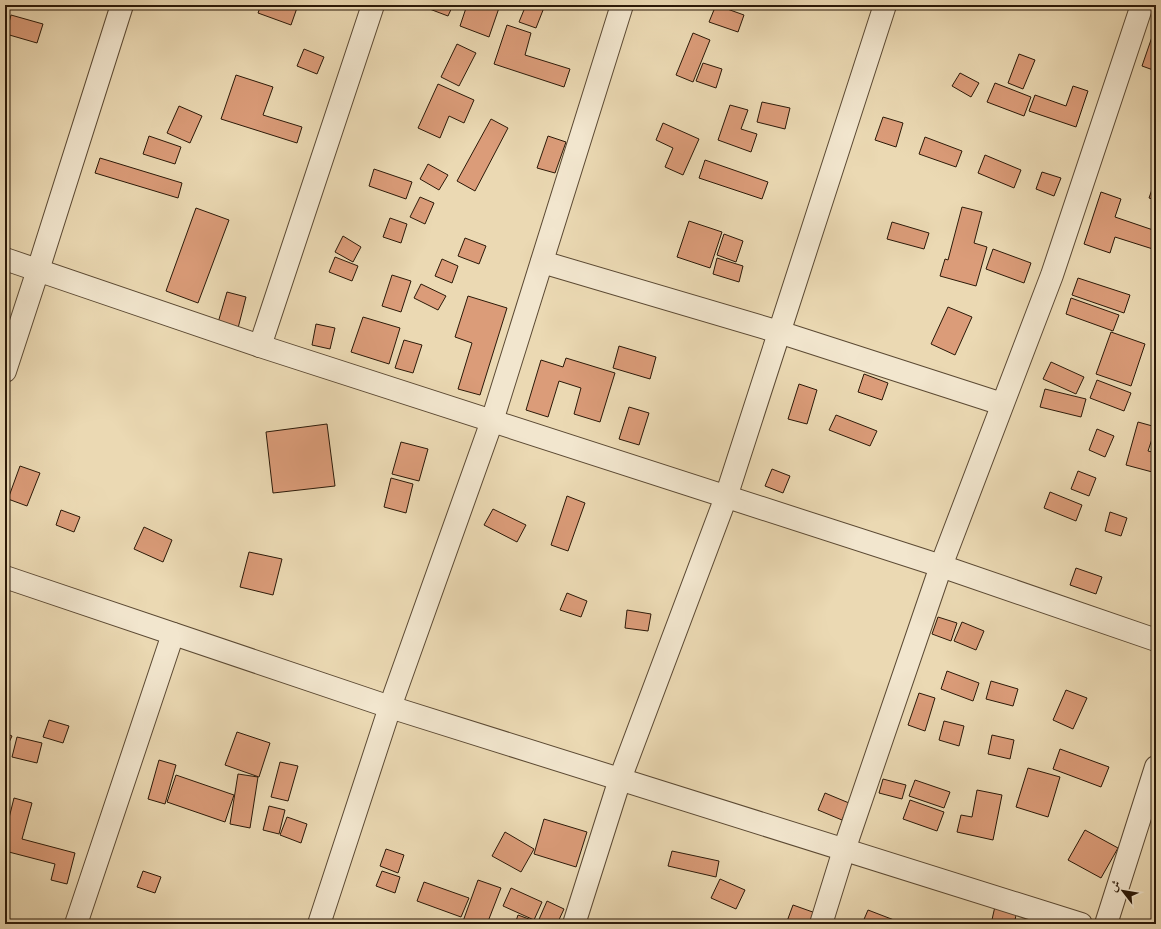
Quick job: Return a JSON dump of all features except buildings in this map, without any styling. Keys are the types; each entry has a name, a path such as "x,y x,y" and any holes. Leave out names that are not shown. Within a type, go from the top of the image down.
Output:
{"street":[{"path":"5,371 122,5"},
{"path":"260,346 373,5"},
{"path":"319,924 390,707 492,421 622,5"},
{"path":"574,924 620,779 726,497 885,5"},
{"path":"821,924 844,850 942,566 1052,275 1142,5"},
{"path":"5,259 260,346 942,566 1156,640"},
{"path":"542,262 779,332 1002,404"},
{"path":"5,577 390,707 1081,924"},
{"path":"76,924 173,634"},
{"path":"1106,924 1156,767"}]}
